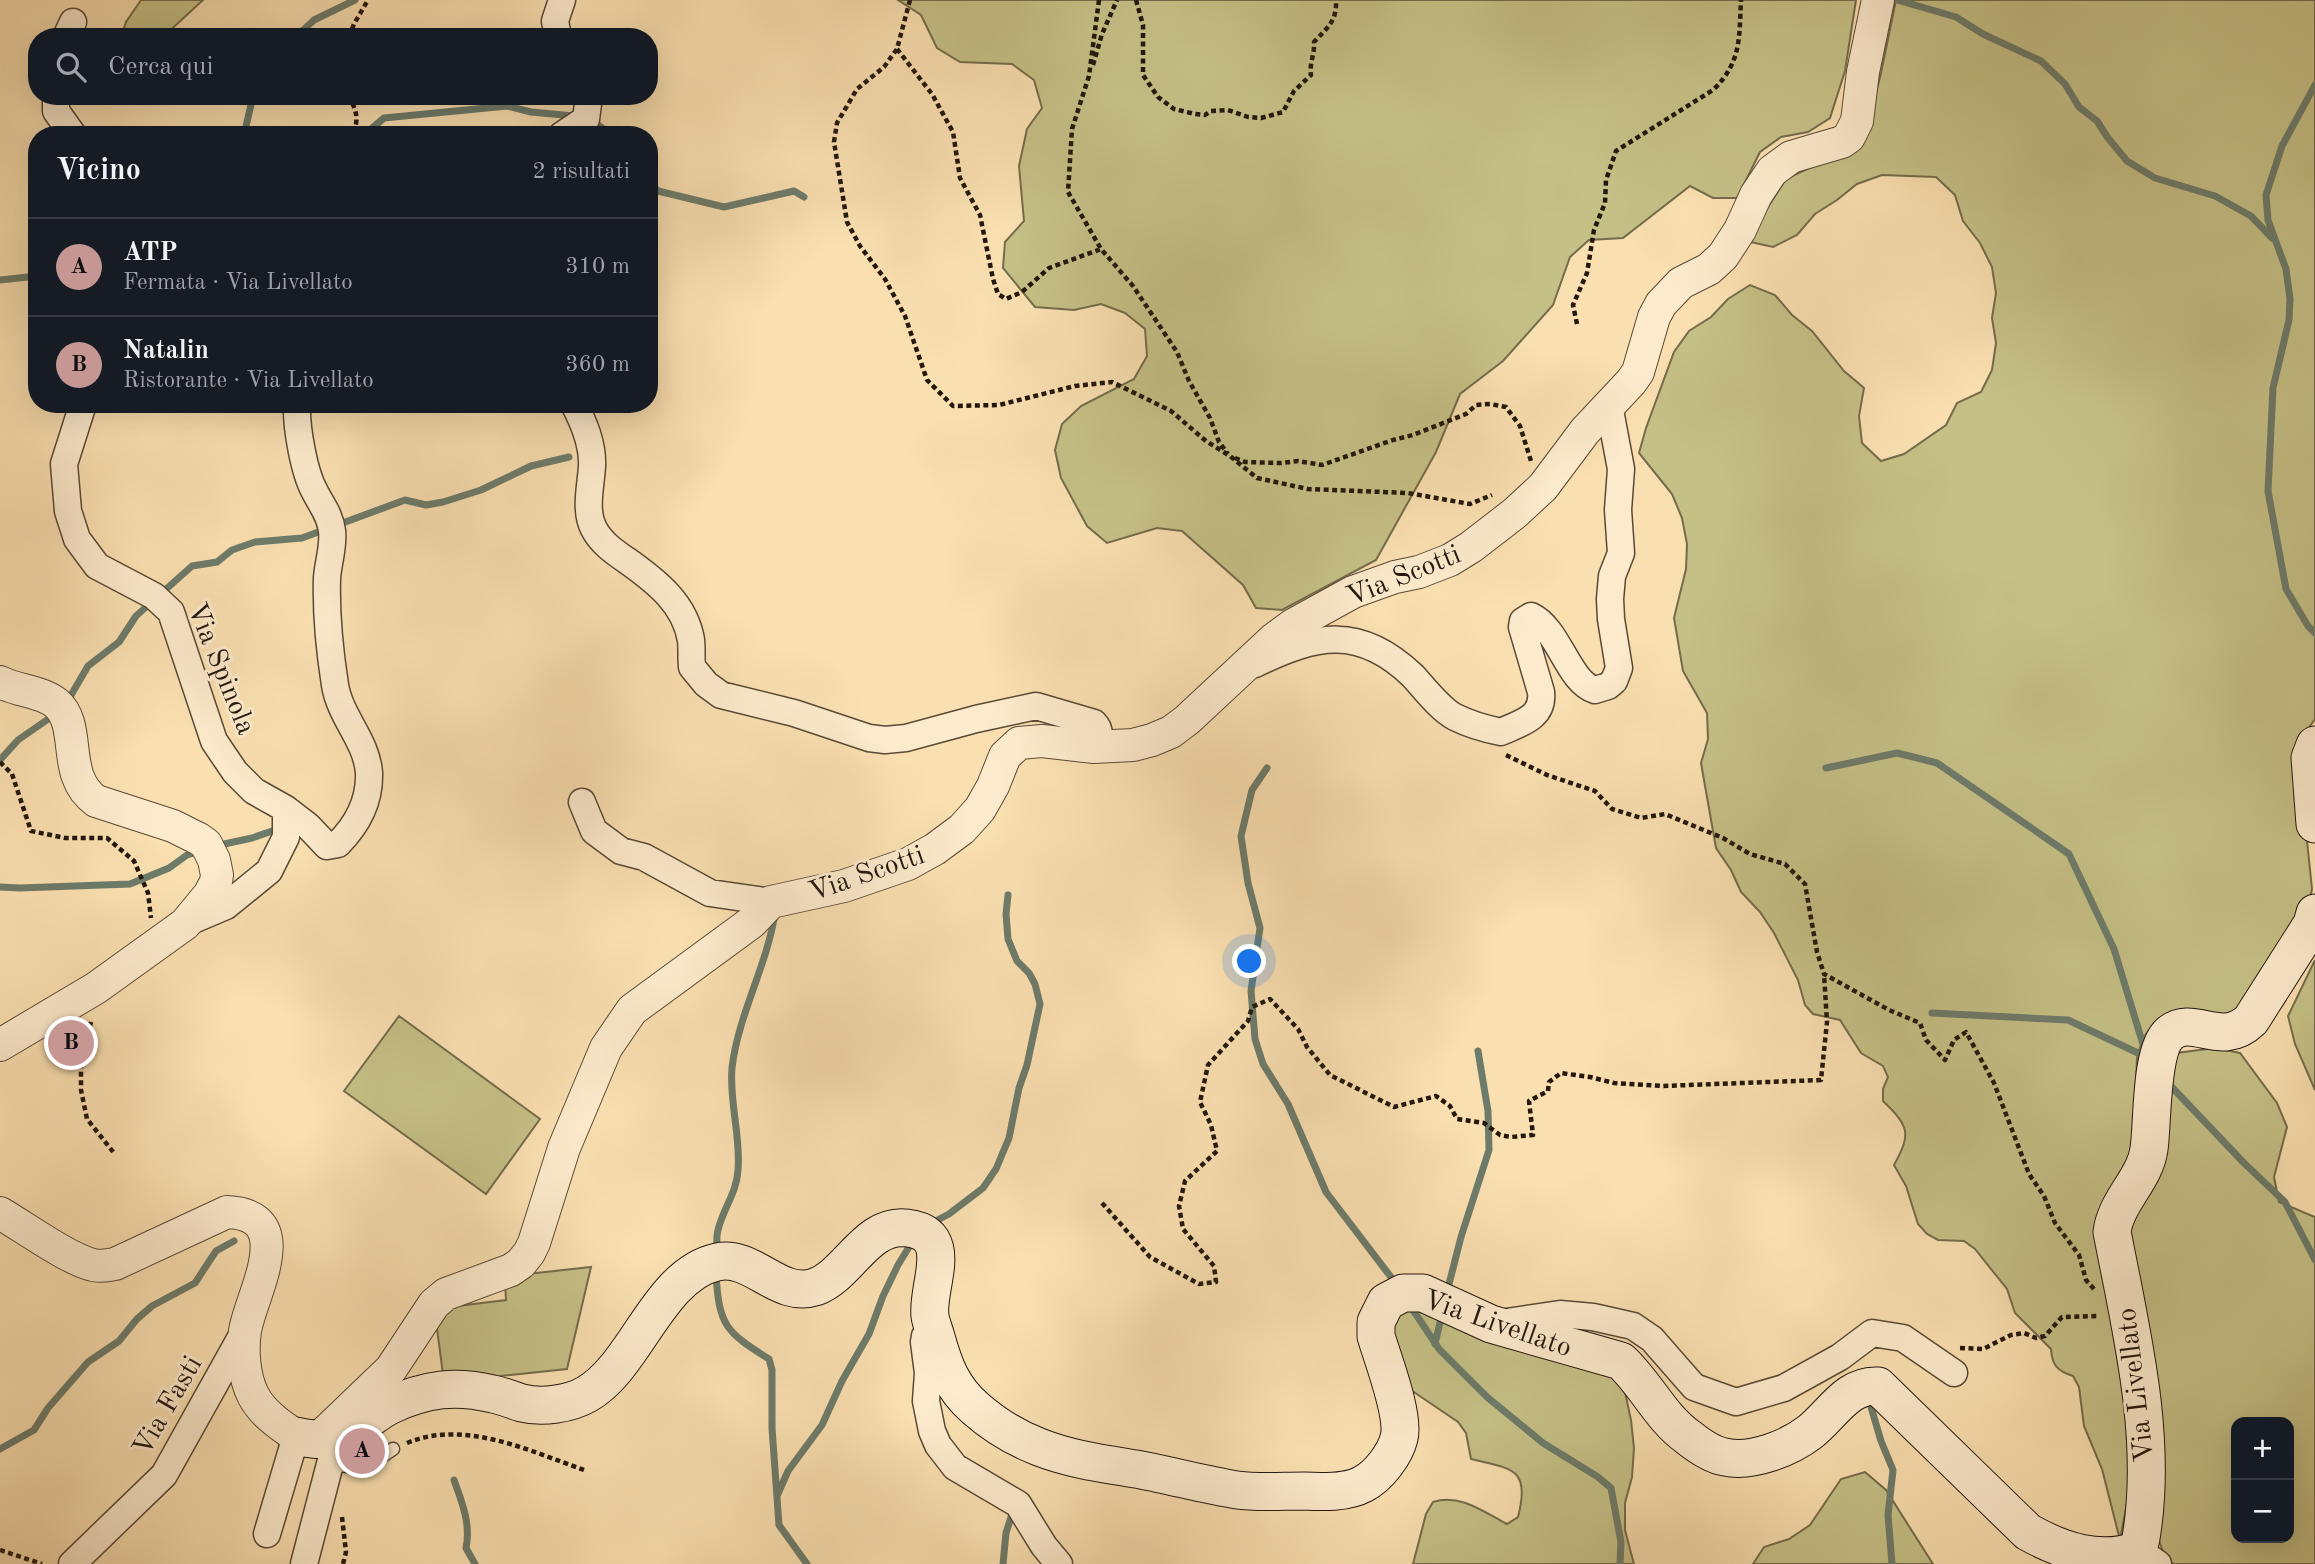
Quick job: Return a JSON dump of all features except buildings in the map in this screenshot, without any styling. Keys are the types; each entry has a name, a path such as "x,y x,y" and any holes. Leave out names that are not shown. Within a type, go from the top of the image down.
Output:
{"main road":[{"path":"2315,745 2310,758 2315,824"},
{"name":"Via Livellato","path":"320,1445 391,1405 436,1391 462,1388 495,1394 525,1404 554,1404 586,1395 607,1379 669,1293 695,1272 718,1262 740,1264 790,1289 812,1288 834,1276 876,1235 892,1229 907,1228 931,1239 936,1248 930,1314 945,1370 962,1395 991,1420 1035,1446 1090,1462 1240,1490 1306,1492 1363,1485 1393,1453 1401,1423 1377,1336 1376,1322 1386,1302 1402,1293 1423,1293 1492,1324 1621,1361 1636,1374 1664,1414 1685,1436 1723,1457 1757,1456 1791,1442 1809,1433 1862,1386 1878,1386 2028,1532 2084,1559 2108,1561 2128,1556 2148,1557 2143,1525 2146,1443 2140,1378 2112,1232 2117,1213 2149,1152 2159,1051 2169,1034 2178,1029 2199,1028 2221,1033 2243,1028 2251,1020 2312,924 2315,913"}],"street":[{"path":"556,28 555,21 562,0"},
{"name":"Via Scotti","path":"771,902 844,886 908,864 935,849 962,829 981,809 1005,755 1019,743 1042,741 1094,747 1133,745 1171,732 1274,639 1310,614 1353,592 1433,567 1471,547 1515,513 1543,487 1585,431 1638,372 1654,317 1661,304 1681,283 1709,269 1723,256 1740,230 1756,195 1772,172 1791,157 1842,142 1854,131 1878,0"},
{"path":"56,105 56,111 67,126"},
{"path":"576,126 586,120 588,105"},
{"path":"1235,674 1302,643 1330,639 1357,643 1375,649 1401,665 1453,716 1501,732 1533,717 1541,704 1541,692 1523,635 1523,621 1531,616 1538,619 1549,631 1583,685 1595,690 1608,686 1614,681 1619,668 1610,599 1612,576 1621,552 1618,510 1621,468 1609,405"},
{"name":"Via Spinola","path":"80,413 64,464 68,511 76,539 97,566 154,596 171,612 214,741 235,772 254,791 286,809 308,826 327,846 338,844 358,820 364,806 369,775 366,754 342,708 335,688 327,580 332,532 327,509 314,491 300,440 298,413"},
{"path":"579,413 592,453 589,515 593,527 608,546 654,579 674,600 691,641 692,667 713,690 869,738 885,740 906,738 1036,706 1094,723 1099,741 1094,747"},
{"path":"0,682 50,700 62,709 67,721 76,774 82,787 96,801 173,825 206,844 214,860 216,882 185,924"},
{"path":"582,802 594,831 621,850 644,857 710,893 771,902"},
{"path":"0,1045 96,988 185,924 226,906 270,871 286,837 286,809"},
{"path":"267,1534 320,1445 391,1369 434,1304 446,1294 499,1276 521,1263 534,1244 564,1148 606,1048 632,1010 752,922 771,902"},
{"path":"0,1213 73,1257 105,1266 115,1264 227,1212 255,1219 262,1228 265,1258 264,1275 245,1330 244,1358 253,1395 265,1412 320,1445"},
{"path":"930,1314 924,1342 928,1373 926,1401 932,1431 938,1445 955,1467 1018,1504 1044,1546 1059,1564"},
{"path":"1492,1324 1560,1314 1593,1317 1633,1326 1652,1339 1695,1387 1736,1402 1784,1388 1840,1357 1872,1333 1903,1338 1954,1360"},
{"name":"Via Fasti","path":"72,1564 164,1475 245,1330"},
{"path":"303,1564 320,1445"}],"lane":[{"path":"320,1445 352,1468 371,1464 393,1449"}],"path":[{"path":"352,28 368,0"},
{"path":"910,0 897,49 884,67 857,89 837,122 834,142 848,222 905,316 927,380 953,406 999,405 1075,386 1112,382 1171,411 1206,441 1257,478 1308,489 1408,494 1470,504 1498,492"},
{"path":"1089,76 1099,0"},
{"path":"1117,0 1102,34 1072,129 1068,192 1101,249 1133,286 1177,352 1219,442 1230,456 1245,462 1298,461 1322,466 1413,435 1466,414 1476,405 1490,404 1506,407 1520,426 1533,470 1543,487"},
{"path":"1136,0 1143,25 1143,75 1158,97 1174,109 1184,112 1205,115 1211,111 1228,110 1261,118 1283,112 1294,92 1311,75 1314,42 1331,25 1336,13 1336,0"},
{"path":"1577,324 1573,305 1587,273 1594,230 1605,203 1606,180 1616,151 1713,90 1726,78 1740,43 1741,0"},
{"path":"897,49 932,94 953,132 960,178 980,215 998,294 1006,299 1016,296 1049,268 1101,249"},
{"path":"353,105 357,126"},
{"path":"1102,1203 1150,1257 1199,1284 1216,1282 1214,1266 1183,1229 1179,1206 1185,1181 1217,1152 1211,1125 1200,1102 1208,1065 1248,1021 1252,1007 1270,999 1298,1029 1307,1048 1330,1075 1394,1107 1436,1096 1450,1106 1457,1119 1484,1123 1500,1135 1511,1137 1533,1135 1529,1101 1548,1091 1549,1082 1561,1073 1614,1083 1663,1086 1821,1080 1827,1022 1824,974 1816,953 1805,884 1784,864 1750,854 1723,838 1665,814 1641,818 1612,809 1595,791 1547,775 1500,753"},
{"path":"0,762 12,774 31,831 65,838 107,838 134,861 148,893 154,947"},
{"path":"1824,974 1889,1010 1920,1023 1926,1040 1945,1060 1954,1040 1966,1032 1994,1083 2029,1174 2044,1196 2055,1223 2079,1255 2086,1280 2095,1290"},
{"path":"96,988 96,1006 80,1060 81,1090 87,1119 114,1153"},
{"path":"1954,1360 2011,1335 2024,1333 2036,1338 2045,1336 2062,1317 2097,1316 2100,1308"},
{"path":"393,1449 421,1437 457,1436 523,1446 584,1469"},
{"path":"0,1550 42,1564"}],"shaded area":[{"path":"141,0 203,0 173,28 124,28"},
{"path":"898,0 1856,0 1845,71 1830,118 1808,132 1781,137 1760,152 1737,198 1713,198 1690,186 1623,238 1589,240 1570,257 1553,305 1503,361 1460,394 1436,452 1376,560 1282,610 1256,608 1243,585 1182,531 1157,528 1107,543 1087,526 1061,478 1055,450 1062,424 1081,406 1134,379 1147,356 1145,329 1125,313 1101,304 1074,310 1035,307 1003,268 1005,242 1024,221 1019,166 1027,129 1042,108 1034,80 1012,64 960,62 937,48 921,15"},
{"path":"1896,0 2315,0 2315,719 2298,754 2312,889 2309,903 2235,1015 2156,1025 2146,1035 2137,1058 2124,1347 2130,1487 2120,1540 2102,1469 2084,1426 2079,1387 2073,1376 2056,1367 2051,1349 2015,1313 2007,1289 1975,1249 1964,1241 1938,1240 1927,1234 1918,1224 1906,1186 1894,1165 1903,1146 1905,1131 1883,1101 1883,1089 1888,1077 1883,1066 1861,1053 1840,1020 1813,1014 1805,1005 1798,980 1774,933 1760,912 1741,892 1731,870 1716,848 1701,763 1708,739 1707,713 1683,671 1674,618 1686,569 1687,544 1682,518 1672,494 1639,453 1674,352 1689,331 1750,285 1775,295 1792,315 1812,331 1844,371 1864,388 1859,416 1862,443 1881,461 1904,454 1946,425 1957,403 1981,392 1992,370 1996,343 1992,318 1996,293 1992,267 1980,243 1963,221 1955,195 1936,177 1882,175 1857,184 1815,214 1797,235 1773,247 1746,241 1786,179 1864,142"},
{"path":"2315,960 2315,1090 2295,1044 2288,1016"},
{"path":"399,1016 540,1119 486,1194 344,1091"},
{"path":"2215,1048 2240,1053 2277,1103 2287,1127 2274,1177 2279,1202 2315,1217 2315,1564 2173,1564 2164,1554 2154,1527 2124,1240 2176,1053"},
{"path":"591,1267 567,1369 444,1382 436,1321 449,1307 506,1300 505,1283 518,1275"},
{"path":"1407,1310 1433,1312 1610,1371 1625,1392 1631,1420 1634,1448 1632,1477 1625,1503 1625,1530 1634,1564 1413,1564 1426,1514 1433,1502 1462,1502 1507,1524 1518,1517 1522,1488 1519,1479 1507,1469 1471,1459 1466,1433 1458,1422 1402,1384 1393,1329 1396,1317"},
{"path":"1865,1472 1886,1490 1933,1564 1753,1564 1764,1547 1789,1539 1810,1525 1841,1479"}],"waterway":[{"path":"306,28 314,20 355,0"},
{"path":"1897,0 1956,17 1983,34 2041,61 2065,84 2079,107 2097,121 2127,161 2155,178 2215,196 2251,216 2272,238"},
{"path":"2315,85 2282,146 2266,195 2268,220 2286,269 2290,299 2289,320 2273,388 2268,491 2286,589 2315,633"},
{"path":"246,126 251,105"},
{"path":"375,126 384,118 507,106 531,112 574,116"},
{"path":"592,120 600,126"},
{"path":"658,191 724,207 794,191 804,197"},
{"path":"0,280 28,277"},
{"path":"67,702 88,666 119,642 136,616 192,566 217,562 232,550 255,542 302,538 405,500 426,505 443,502 481,490 531,466 569,457"},
{"path":"0,760 18,740 54,715"},
{"path":"1826,768 1897,753 1937,763 2069,854 2114,949 2145,1051"},
{"path":"1267,768 1252,790 1241,836 1248,883 1260,928 1251,991 1255,1039 1263,1064 1288,1104 1326,1192 1397,1285"},
{"path":"215,846 281,828"},
{"path":"0,887 130,884 169,868 187,855 201,851"},
{"path":"930,1224 949,1214 983,1188 996,1169 1009,1138 1019,1088 1027,1065 1040,1004 1035,984 1017,961 1008,939 1008,895"},
{"path":"717,1252 718,1230 735,1186 738,1170 732,1081 735,1048 766,952 775,913"},
{"path":"1932,1013 2068,1020 2138,1053 2145,1060"},
{"path":"1447,1292 1461,1237 1489,1150 1488,1111 1478,1051"},
{"path":"2166,1081 2285,1202 2315,1260"},
{"path":"0,1449 34,1430 48,1408 88,1362 119,1341 152,1306 195,1283 216,1251 234,1241"},
{"path":"777,1496 788,1471 822,1425 842,1381 869,1334 898,1265 912,1242"},
{"path":"716,1274 717,1291 727,1326 743,1342 769,1359 772,1370 772,1428 779,1525 807,1564"},
{"path":"1409,1304 1439,1349 1487,1397 1543,1443 1611,1488 1621,1542 1620,1564"},
{"path":"1435,1344 1442,1314"},
{"path":"1869,1400 1893,1470 1888,1515 1892,1564"},
{"path":"454,1480 467,1522 466,1548 475,1564"},
{"path":"1003,1564 1006,1533 1012,1514"}],"place":[{"name":"Natalin","path":"71,1043"},
{"name":"ATP","path":"362,1451"}]}
